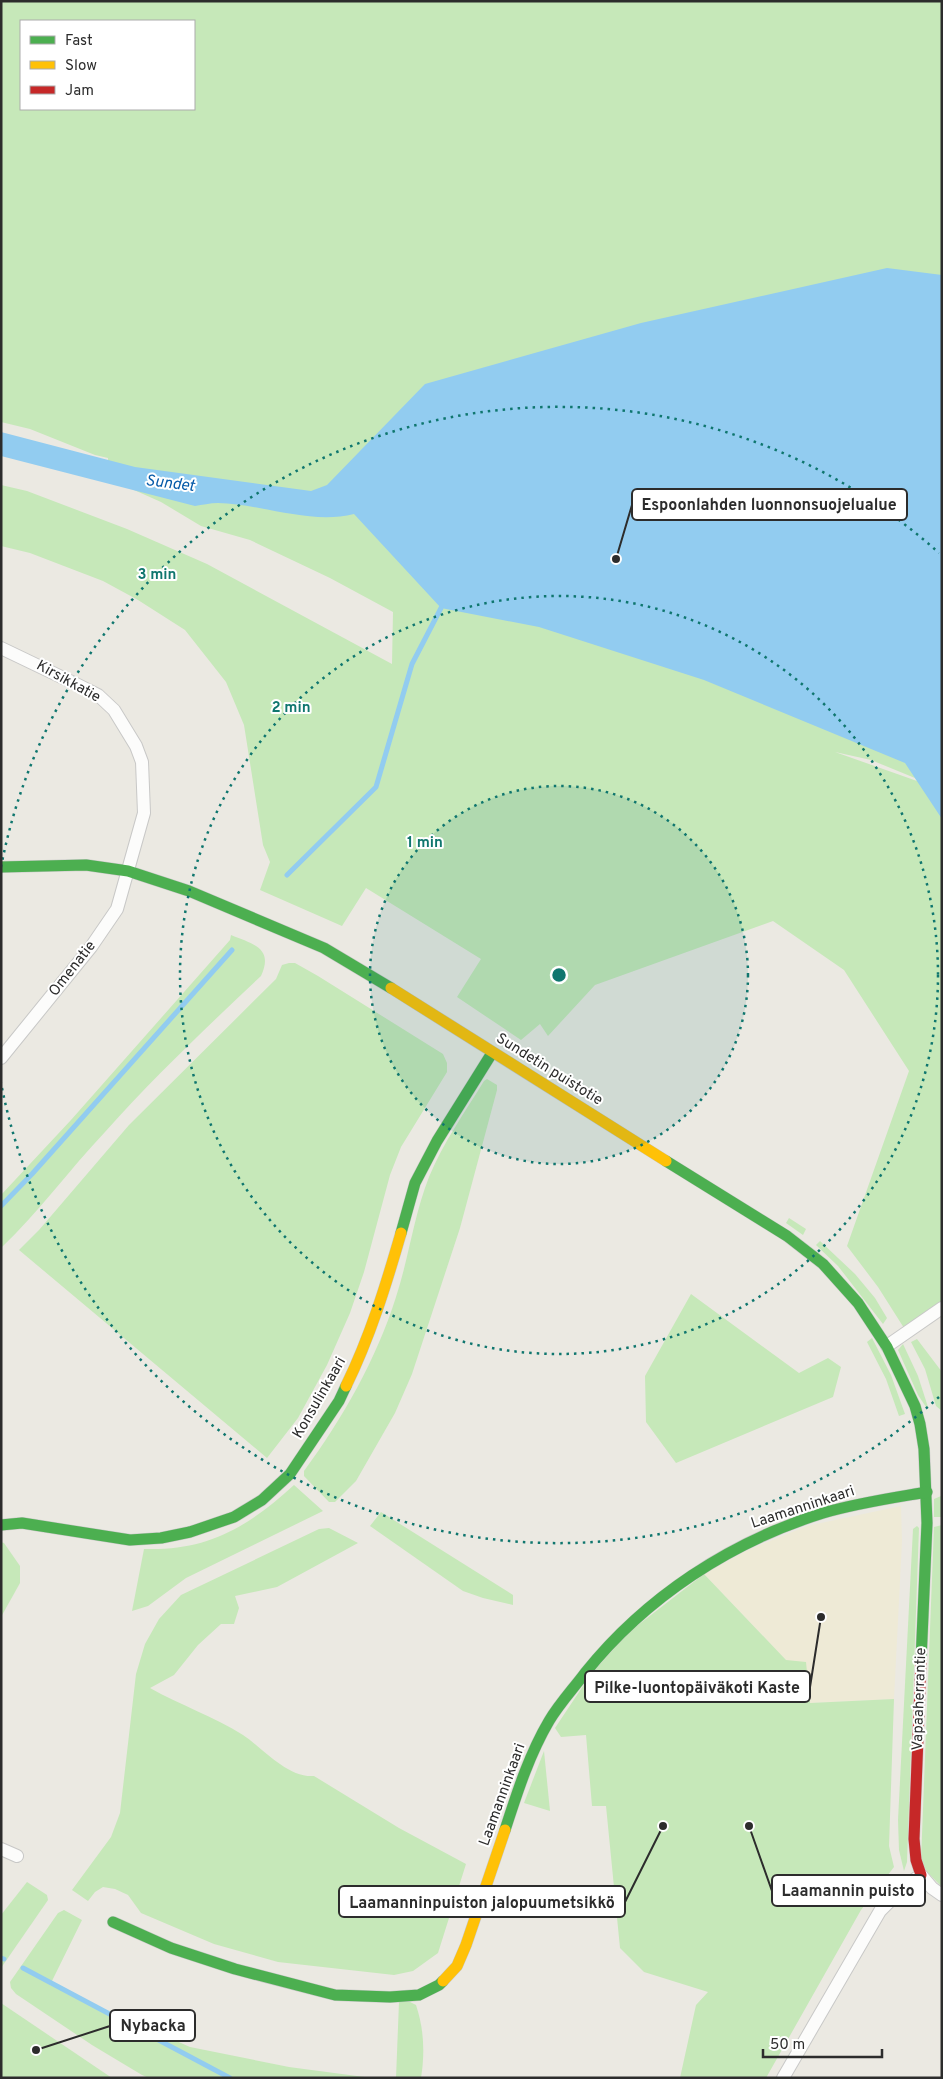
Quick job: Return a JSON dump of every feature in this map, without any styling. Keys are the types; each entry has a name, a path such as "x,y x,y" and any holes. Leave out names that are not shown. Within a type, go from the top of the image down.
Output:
{"street":[{"name":"Kirsikkatie","path":"1,648 98,696 114,710 123,723 136,746 142,762 144,781 144,813 128,871"},
{"name":"Sundetin puistotie","path":"1,867 86,865 128,871 189,891 324,948 417,1003 492,1053 787,1236 823,1264 845,1286 863,1309 886,1346 918,1418 927,1492"},
{"name":"Omenatie","path":"1,1058 91,947 117,909 128,871"},
{"name":"Konsulinkaari","path":"1,1525 22,1523 130,1540 161,1538 216,1525 234,1517 262,1500 290,1474 339,1401 357,1364 384,1294 415,1183 436,1141 492,1053"},
{"path":"886,1346 942,1308"},
{"name":"Vapaaherrantie","path":"921,1875 916,1860 914,1839 927,1492"},
{"name":"Laamanninkaari","path":"113,1922 171,1948 235,1969 335,1994 390,1997 419,1995 439,1985 457,1966 466,1945 519,1789 532,1754 547,1724 586,1669 628,1623 664,1593 712,1560 756,1538 833,1510 898,1496 927,1492"},
{"path":"1,1849 17,1856"},
{"path":"783,2078 880,1911 906,1885 921,1875 932,1888 942,1895"}],"shaded area":[{"path":"901,1506 902,1541 894,1699 810,1703 786,1660 704,1574 748,1550 807,1526"}],"green space":[{"path":"1,1 942,1 942,1301 904,1328 878,1287 847,1246 909,1071 844,970 773,921 595,985 548,1036 540,1024 521,1040 457,997 481,959 366,888 342,926 260,890 270,862 263,845 244,725 226,682 185,630 138,600 103,581 30,553 1,546 1,485 27,491 127,529 207,564 392,664 393,612 330,578 250,540 201,526 161,502 116,482 108,458 95,455 30,429 1,422","holes":["835,752 871,760 915,778 917,781"]},
{"path":"231,935 247,941 259,948 263,953 265,959 261,976 143,1091 1,1248 1,1195 71,1120 230,940"},
{"path":"295,963 318,976 443,1054 447,1063 447,1072 401,1147 390,1175 364,1272 350,1313 327,1365 298,1418 267,1458 19,1250 39,1230 129,1125 276,979 282,965"},
{"path":"487,1079 497,1085 497,1090 460,1228 412,1374 395,1413 356,1481 335,1502 329,1502 304,1476 304,1471 345,1409 379,1343 396,1297 419,1206 429,1177 455,1128"},
{"path":"789,1218 806,1229 803,1235 786,1223"},
{"path":"820,1241 855,1274 875,1298 887,1318 883,1324 838,1266 816,1245"},
{"path":"691,1294 799,1373 828,1358 841,1367 833,1397 676,1463 646,1422 645,1376"},
{"path":"872,1338 891,1375 905,1414 899,1416 886,1379 867,1342"},
{"path":"917,1339 942,1372 942,1411 936,1406 925,1369 911,1342"},
{"path":"903,1344 918,1376 928,1407 926,1407 918,1395 898,1350"},
{"path":"294,1485 323,1511 186,1578 148,1606 132,1611 144,1549 167,1549 188,1546 226,1534 260,1513"},
{"path":"941,1496 941,1517 934,1517 934,1499"},
{"path":"381,1512 513,1595 513,1605 463,1591 370,1526"},
{"path":"942,1525 942,1887 927,1872 921,1860 934,1527"},
{"path":"917,1526 919,1528 907,1862 904,1871 899,1850 898,1820 913,1529"},
{"path":"329,1528 358,1543 277,1587 235,1596 239,1608 234,1624 221,1624 198,1645 174,1675 150,1688 243,1735 285,1767 294,1772 314,1776 399,1828 466,1864 438,1953 413,1971 394,1975 278,1962 214,1944 141,1913 128,1895 115,1889 103,1887 95,1892 88,1901 72,1890 111,1837 120,1813 136,1674 145,1644 159,1619 181,1595 319,1529"},
{"path":"1,1542 4,1543 20,1566 20,1583 1,1617"},
{"path":"704,1574 786,1660 806,1662 810,1703 894,1699 889,1846 894,1867 861,1910 766,2078 680,2078 696,2005 708,1992 644,1972 620,1948 606,1806 592,1806 586,1735 561,1737 555,1728 591,1674 629,1632"},
{"path":"544,1751 550,1811 524,1803"},
{"path":"27,1882 47,1895 48,1900 1,1968 1,1915"},
{"path":"64,1910 82,1920 50,1985 190,2047 289,2067 372,2078 149,2078 142,2075 92,2045 16,1994 11,1988 10,1982 58,1913"},
{"path":"399,2002 410,2002 416,2005 419,2014 423,2041 421,2078 396,2078"},
{"path":"1,2003 112,2078 1,2078"}],"water":[{"name":"Sundet","path":"887,268 942,275 942,819 905,763 704,680 539,627 441,608 354,514 320,517 303,516 235,504 215,503 195,506 1,456 1,432 135,467 311,491 327,485 425,384 641,323"}],"waterway":[{"path":"287,875 376,787 412,664 441,608"},
{"path":"1,1206 32,1174 232,950"},
{"path":"23,1968 230,2078"}],"traffic: fast":[{"path":"1,867 86,865 128,871 189,891 324,948 391,988"},
{"path":"401,1233 415,1183 437,1141 492,1053"},
{"path":"666,1161 787,1236 823,1264 858,1303 887,1347 915,1406 924,1449 927,1523 921,1661"},
{"path":"1,1525 22,1523 130,1540 161,1538 190,1532 234,1517 262,1500 290,1474 339,1401 346,1386"},
{"path":"505,1830 529,1761 553,1715 609,1645 663,1597 692,1575 723,1556 789,1525 849,1506 927,1492"},
{"path":"113,1922 171,1948 235,1969 335,1995 390,1997 419,1995 443,1981"}],"traffic: slow":[{"path":"391,988 666,1161"},
{"path":"346,1386 370,1330 401,1233"},
{"path":"443,1981 457,1966 466,1945 505,1830"}],"traffic: jam":[{"path":"921,1661 914,1839 916,1860 921,1875"}],"place":[{"name":"Espoonlahden luonnonsuojelualue","path":"616,559"},
{"name":"Pilke-luontopäiväkoti Kaste","path":"821,1617"},
{"name":"Laamanninpuiston jalopuumetsikkö","path":"663,1826"},
{"name":"Laamannin puisto","path":"749,1826"},
{"name":"Nybacka","path":"36,2050"}]}
